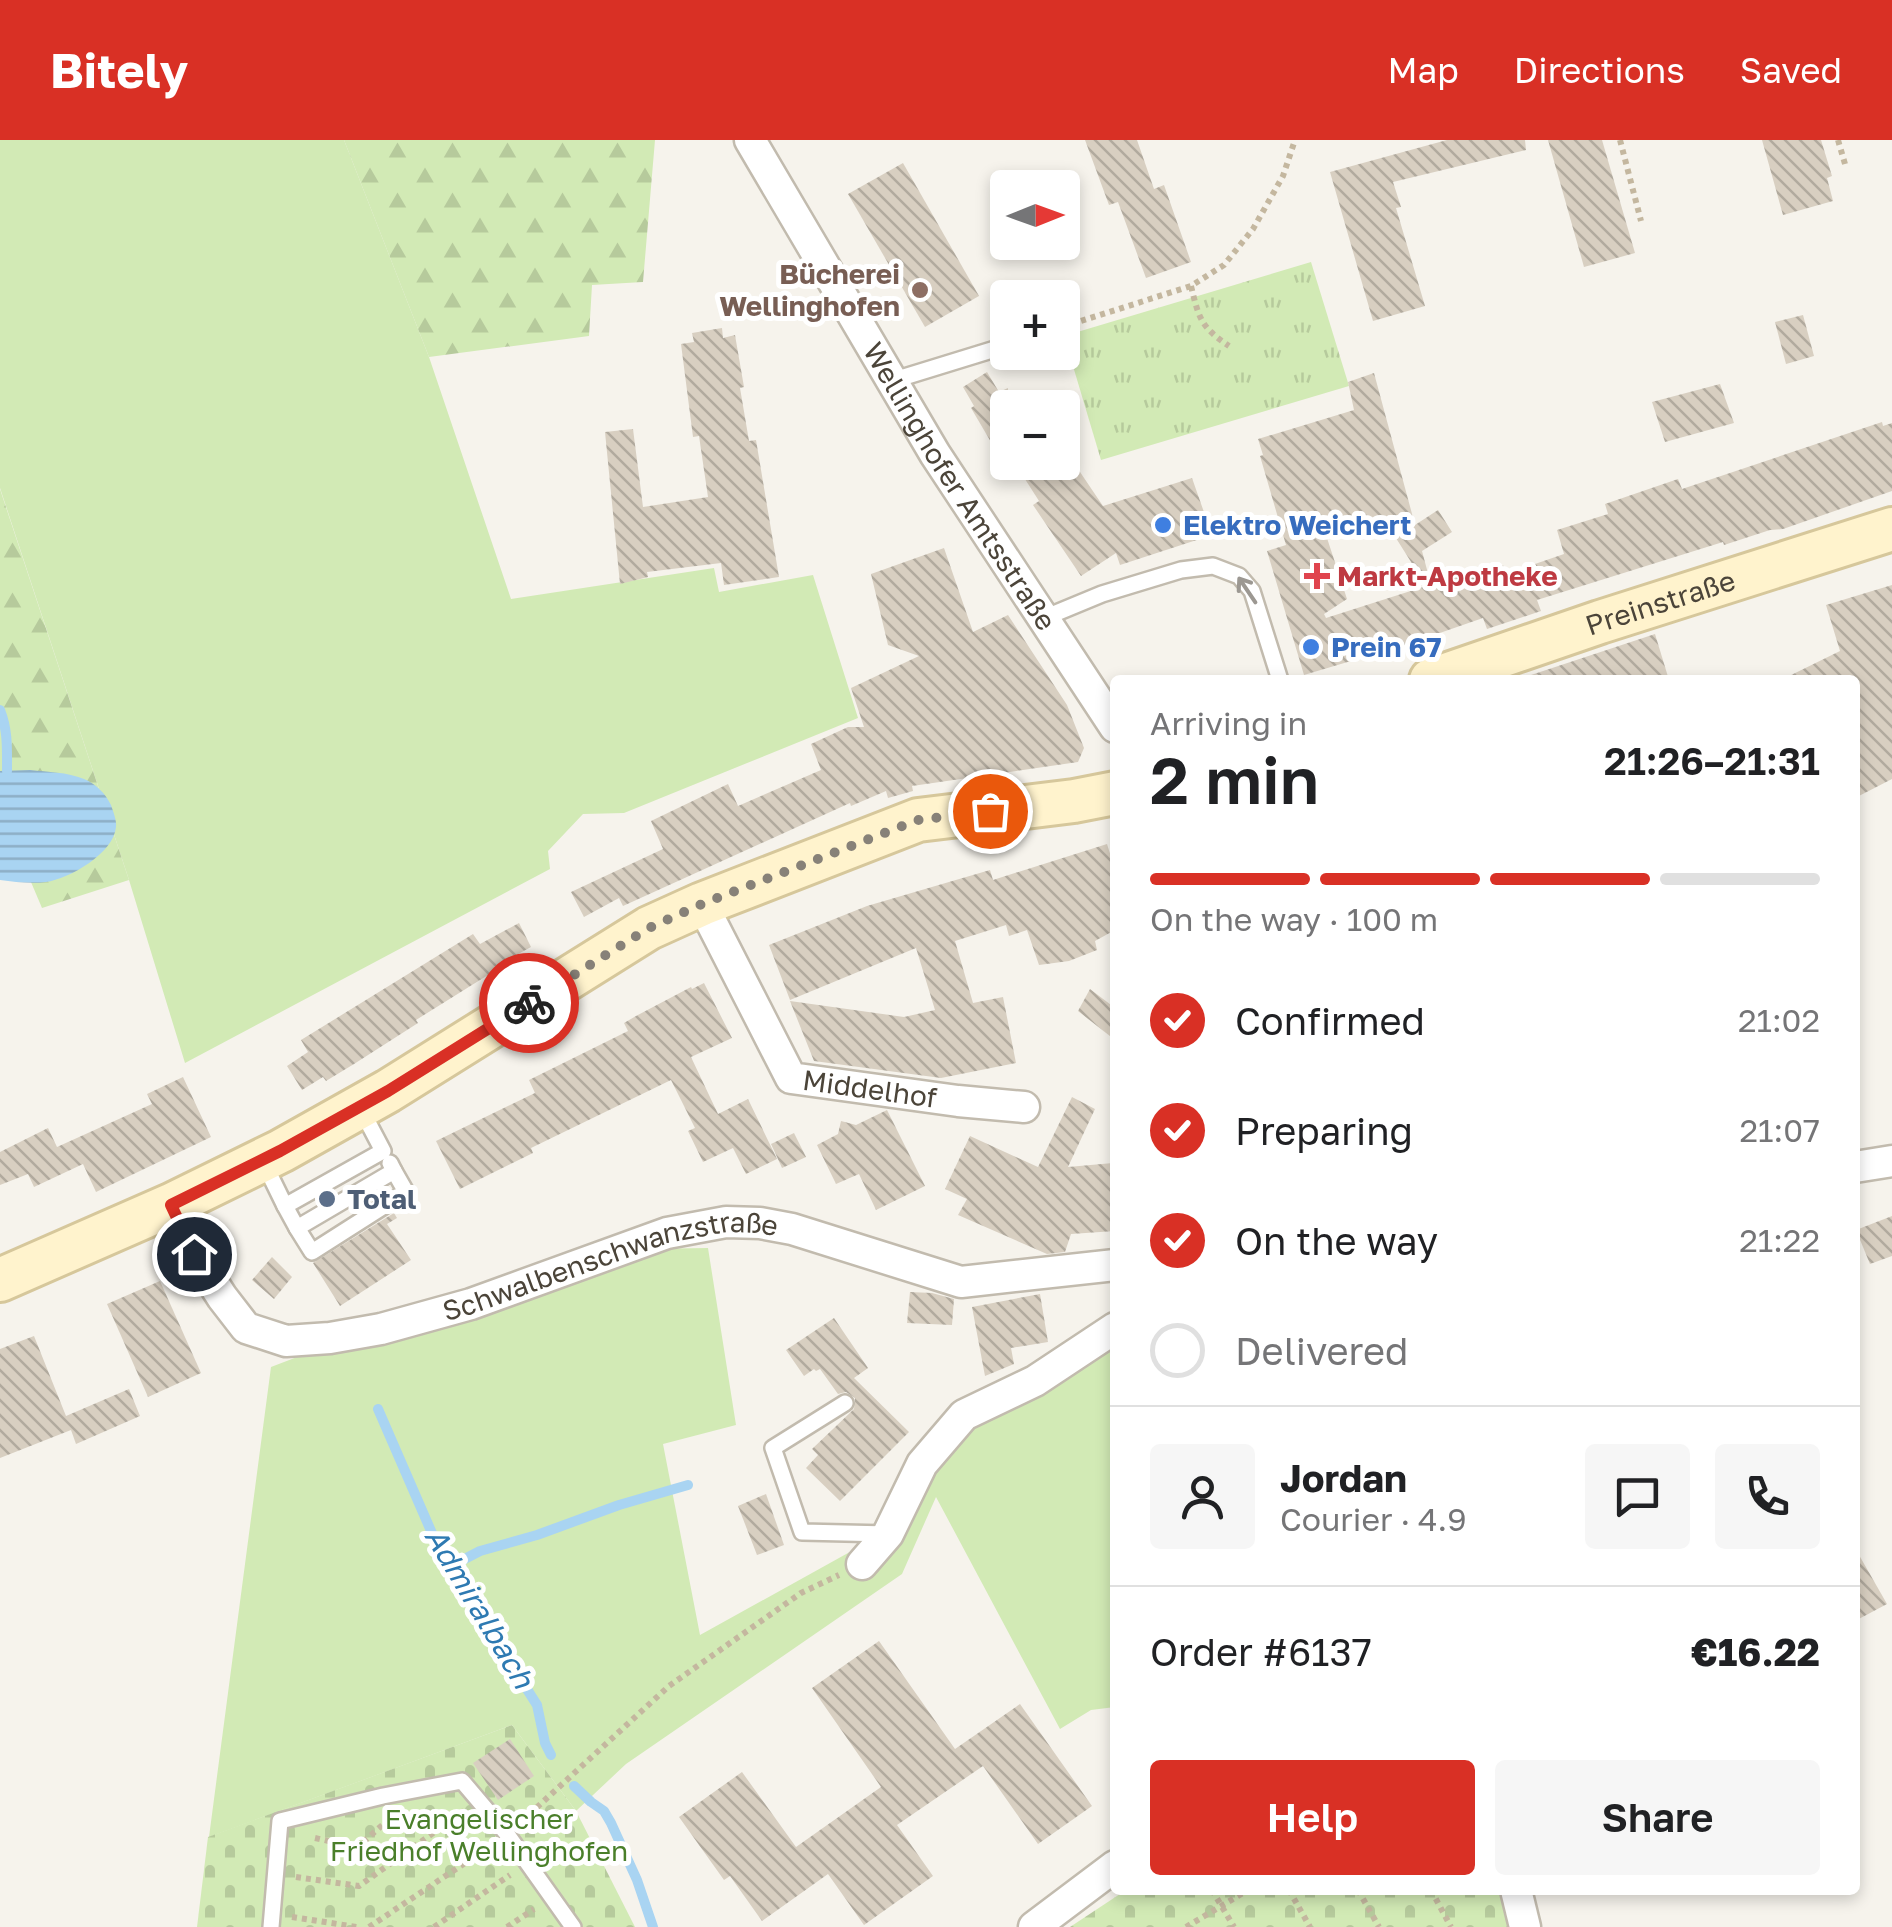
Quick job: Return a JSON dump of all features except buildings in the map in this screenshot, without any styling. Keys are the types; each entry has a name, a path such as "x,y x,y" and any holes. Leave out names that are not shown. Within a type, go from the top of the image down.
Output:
{"street":[{"name":"Wellinghofer Amtsstraße","path":"750,140 935,454 1110,719"},
{"name":"Preinstraße","path":"1446,675 1892,529"},
{"path":"0,1280 171,1205 262,1160 360,1107 633,938 702,904 918,820 1074,802 1110,794"},
{"name":"Middelhof","path":"702,904 791,1078 1024,1107"},
{"path":"1860,1165 1892,1162"},
{"name":"Schwalbenschwanzstraße","path":"171,1205 194,1254 246,1328 286,1340 330,1338 471,1304 667,1232 726,1222 760,1223 792,1230 961,1282 1110,1266"},
{"path":"862,1564 888,1534 922,1464 964,1415 1035,1381 1110,1331"},
{"path":"1034,1927 1110,1870"},
{"path":"1517,1895 1524,1927"}],"lane":[{"path":"892,380 990,350"},
{"path":"1044,618 1102,594 1181,570 1213,566 1239,576 1252,591 1278,675"},
{"path":"262,1160 312,1252 406,1192 360,1107"},
{"path":"285,1206 384,1151"},
{"path":"297,1228 394,1171"},
{"path":"844,1403 773,1448 802,1532 888,1534"},
{"path":"271,1920 280,1821 462,1781 507,1834 573,1927"}],"path":[{"path":"1080,321 1191,286 1224,265 1254,229 1282,176 1295,140"},
{"path":"1620,140 1641,221"},
{"path":"1838,140 1844,164"},
{"path":"1191,286 1197,312 1208,332 1229,346"},
{"path":"368,1927 507,1834 669,1686 801,1594 862,1564"},
{"path":"275,1874 359,1886 479,1801"},
{"path":"434,1927 528,1863"},
{"path":"1215,1895 1234,1927"},
{"path":"1186,1927 1240,1895"},
{"path":"1292,1895 1310,1927"},
{"path":"1361,1895 1379,1927"},
{"path":"1433,1895 1451,1927"},
{"path":"271,1920 357,1927"}],"green space":[{"path":"0,140 344,140 429,357 511,599 714,568 719,592 813,575 858,718 624,813 583,814 548,851 550,869 185,1063 0,488"},
{"path":"344,140 655,140 643,282 592,285 589,336 429,357"},
{"path":"1311,262 1349,386 1101,460 1074,370 1080,370 1080,331"},
{"path":"0,489 129,880 42,908 0,809"},
{"path":"708,1248 736,1425 663,1444 700,1635 893,1528 965,1421 1110,1335 1110,1708 1091,1710 1060,1729 936,1497 902,1574 626,1764 576,1811 512,1725 209,1837 271,1367 352,1336 641,1249"},
{"name":"Evangelischer Friedhof Wellinghofen","path":"512,1725 576,1811 635,1927 197,1927 208,1837"},
{"path":"1118,1895 1501,1895 1509,1927 1070,1927"}],"water":[{"path":"0,771 71,775 96,786 113,810 113,837 89,863 56,880 0,880"}],"waterway":[{"path":"0,710 6,732 7,771"},
{"name":"Admiralbach","path":"378,1409 441,1554 537,1705 551,1755"},
{"path":"451,1566 480,1551 688,1485"},
{"name":"Admiralbach","path":"574,1786 604,1811 611,1823 653,1927"}],"way so far":[{"path":"529,1003 649,928 702,904 918,820 990,811"}],"place":[{"name":"Bücherei Wellinghofen","path":"920,290"},
{"name":"Elektro Weichert","path":"1163,525"},
{"name":"Markt-Apotheke","path":"1317,576"},
{"name":"Prein 67","path":"1311,647"},
{"name":"Total","path":"327,1199"}],"route":[{"path":"194,1254 171,1205 388,1091 529,1003"}]}
